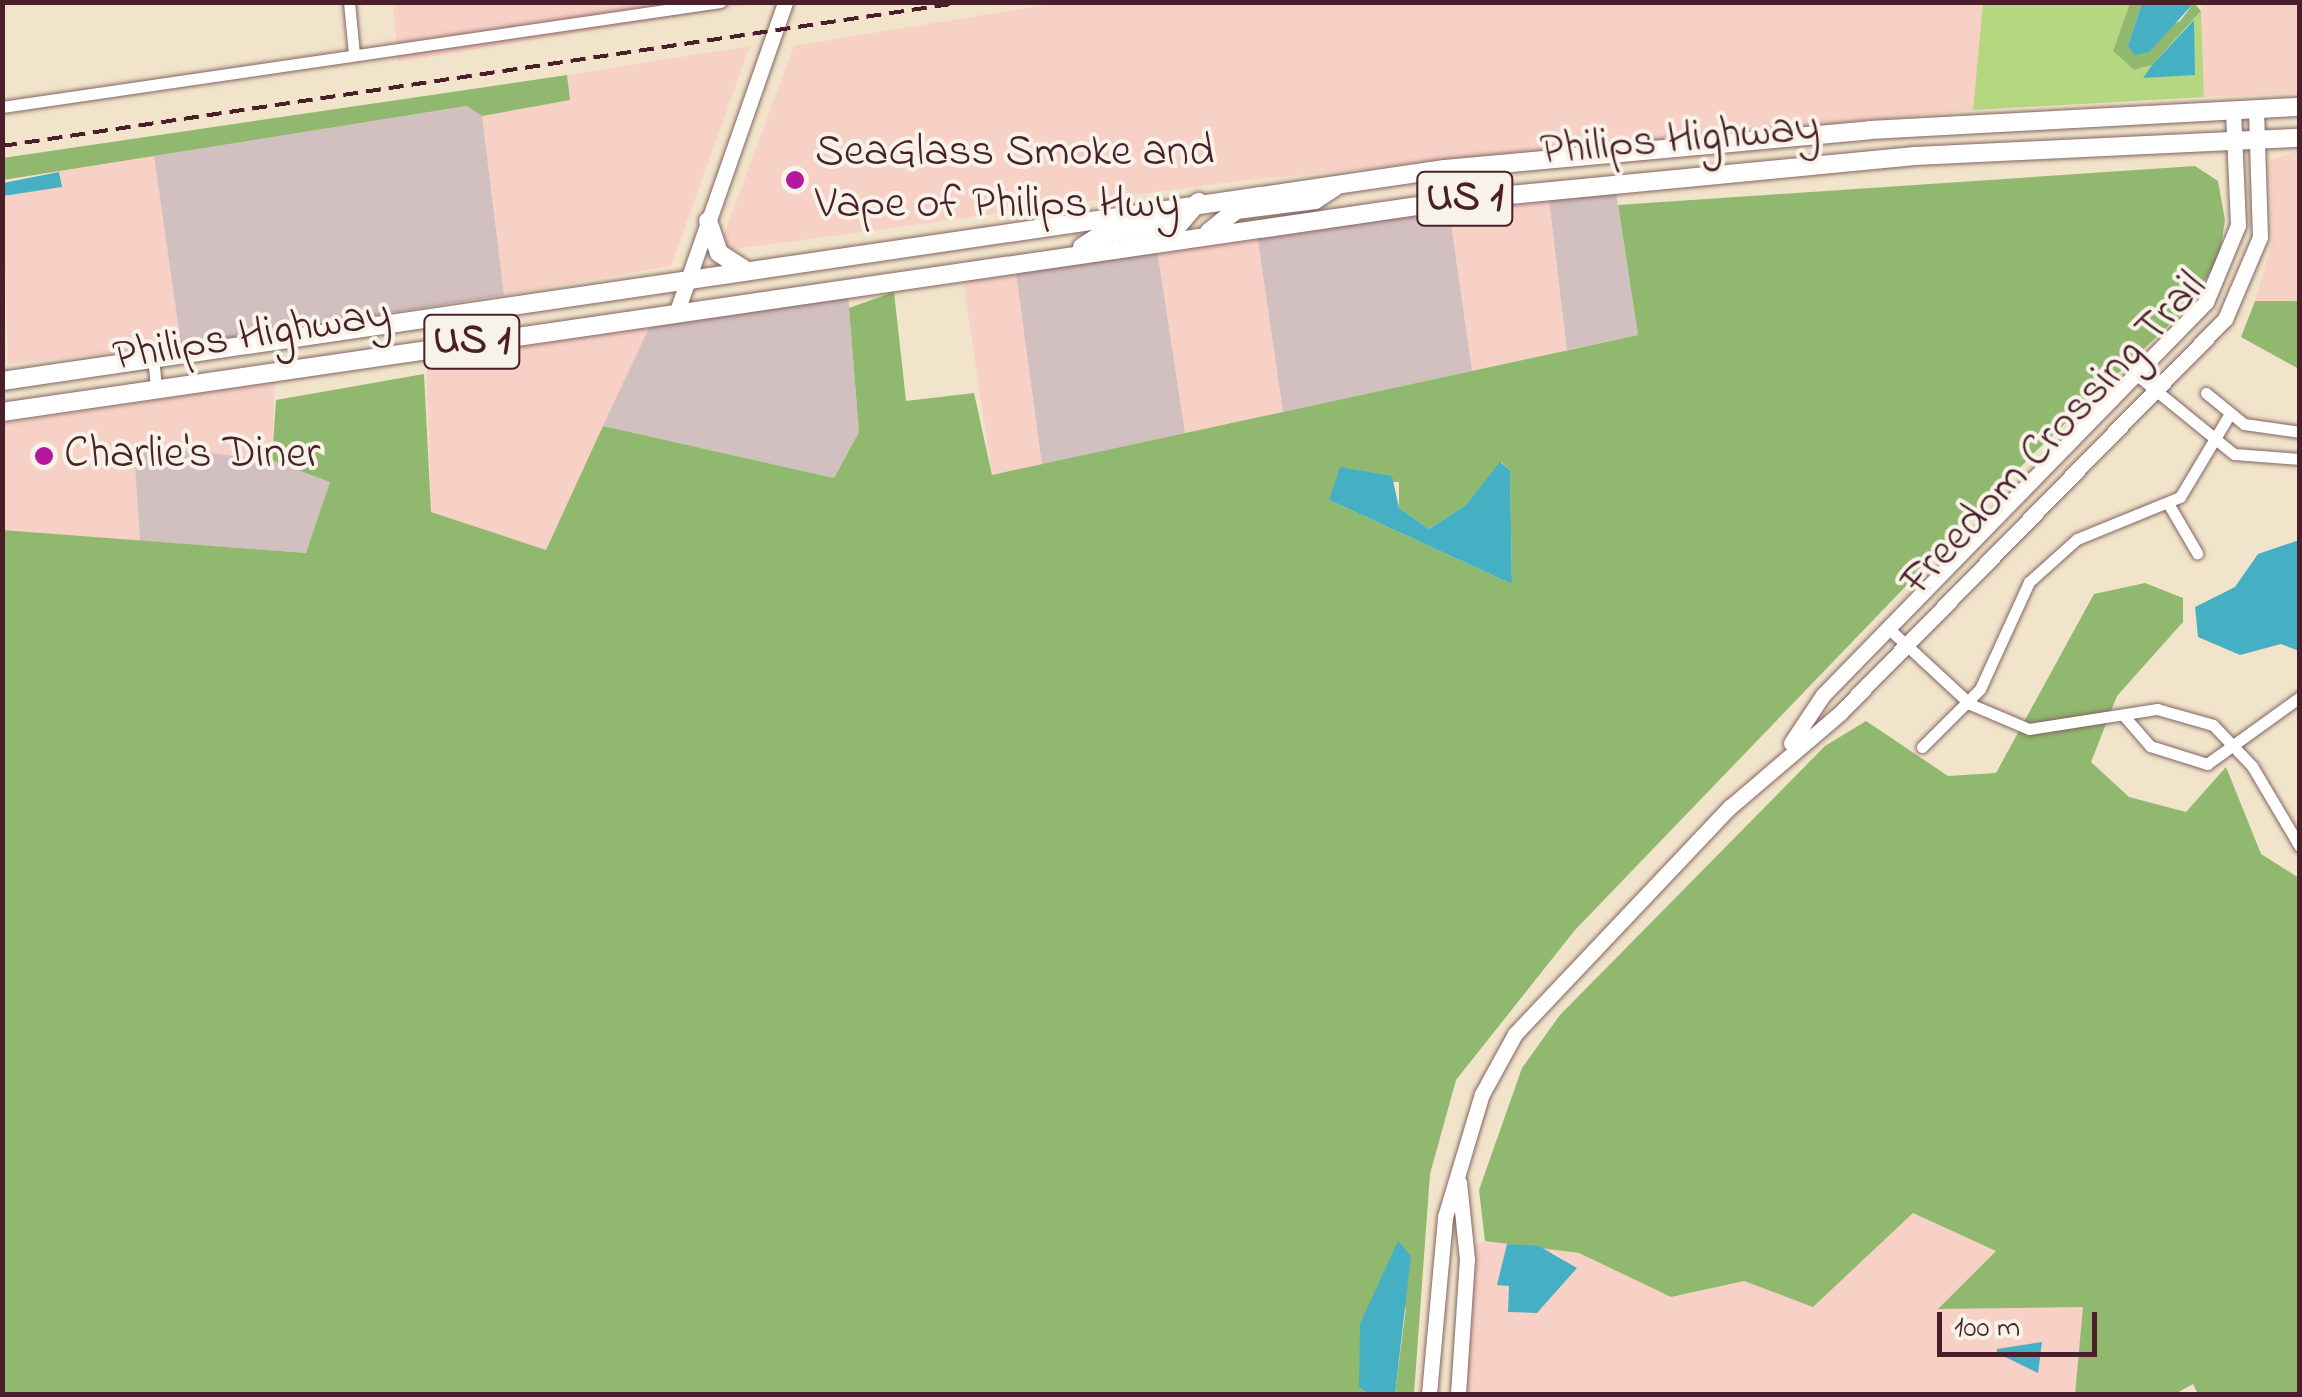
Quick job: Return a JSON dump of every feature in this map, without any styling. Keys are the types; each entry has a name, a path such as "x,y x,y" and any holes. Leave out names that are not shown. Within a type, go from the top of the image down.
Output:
{"main road":[{"name":"Philips Highway","path":"2,380 1344,182 1566,156 2300,107"},
{"path":"1915,156 1974,140 1986,126"},
{"name":"Philips Highway","path":"2,412 1209,232 1570,188 1915,156 2300,138"},
{"path":"1566,156 1570,188"},
{"path":"1209,232 1236,210 1314,200 1344,182"},
{"path":"1073,252 1102,234 1180,223 1198,202"},
{"path":"708,220 720,253 744,270"}],"street":[{"path":"349,2 354,54"},
{"path":"2,107 720,2"},
{"path":"676,312 784,2"},
{"name":"Freedom Crossing Trail","path":"1429,1394 1437,1248 1458,1173 1497,1064 1556,983 1784,753 1906,646 2225,319 2254,264 2259,140 2256,109"},
{"name":"Freedom Crossing Trail","path":"1784,753 1823,695 2206,302 2232,256 2236,142 2233,110"},
{"path":"2232,256 2254,264"},
{"path":"153,358 156,389"},
{"path":"2137,374 2216,444 2243,457 2300,459"},
{"path":"2206,393 2229,416 2263,430 2300,432"},
{"path":"1922,747 1970,704 2016,602 2040,571 2077,539 2170,505 2216,444 2229,416"},
{"path":"2170,505 2196,553"},
{"path":"1888,628 1970,704 2028,728 2179,712 2234,740 2300,847"},
{"path":"2124,716 2150,746 2208,764 2234,740 2300,697"},
{"name":"Freedom Crossing Trail","path":"1458,1173 1467,1260 1458,1394"}],"shaded area":[{"path":"1062,2 1983,3 1973,110 1230,182 728,250 722,240 794,46"},
{"path":"393,3 761,3 398,62"},
{"path":"2201,3 2299,3 2299,93 2204,97"},
{"path":"750,46 671,266 504,295 482,116 569,100 567,75"},
{"path":"468,106 482,116 504,295 181,345 154,156"},
{"path":"2299,151 2299,301 2255,301 2272,242 2270,160"},
{"path":"154,156 181,345 8,364 3,196 61,187 59,172 3,180"},
{"path":"1616,193 1638,335 1567,350 1549,200"},
{"path":"1549,200 1567,350 1472,371 1449,210"},
{"path":"1449,210 1472,371 1283,412 1257,234"},
{"path":"1257,234 1283,412 1185,433 1157,249"},
{"path":"1157,249 1185,433 1042,465 1016,273"},
{"path":"1016,273 1042,465 992,475 963,280"},
{"path":"848,294 859,432 834,478 603,426 649,328"},
{"path":"649,328 546,550 431,512 426,361"},
{"path":"275,381 272,460 134,451 140,541 3,530 2,424"},
{"path":"183,450 272,460 330,481 307,553 140,541 134,451"},
{"path":"1913,1213 1996,1250 1939,1309 2083,1307 2075,1394 1465,1394 1473,1246 1485,1241 1579,1253 1671,1297 1744,1281 1813,1307","holes":["1552,1251 1576,1268 1509,1312 1509,1286"]}],"green space":[{"path":"1983,3 2130,3 2113,51 2134,70 2152,65 2144,78 2201,11 2204,97 1973,110"},
{"path":"2130,3 2142,3 2128,45 2180,21 2194,3 2201,11 2152,65 2134,70 2113,51"},
{"path":"567,75 570,100 482,116 467,106 3,180 3,158"},
{"path":"2195,166 2218,181 2225,220 2219,259 2188,307 2034,453 1575,930 1456,1080 1430,1174 1414,1394 1395,1394 1406,1307 1359,1387 1368,1394 3,1394 2,530 306,553 330,482 272,460 276,400 424,374 431,512 546,550 603,426 834,478 859,432 849,308 894,292 906,401 974,393 992,475 1638,335 1618,205","holes":["1501,462 1510,470 1512,584 1329,500 1338,481 1399,482 1399,508 1429,529 1466,505"]},
{"path":"2255,301 2299,301 2299,369 2241,337"},
{"path":"2145,583 2183,598 2183,622 2117,696 2091,762 2129,797 2186,812 2226,767 2261,854 2299,878 2299,1394 2198,1394 2193,1384 2175,1394 2075,1394 2083,1307 1938,1309 1996,1251 1913,1213 1813,1307 1744,1281 1671,1297 1579,1253 1485,1241 1479,1190 1522,1068 1560,1015 1825,746 1866,721 1948,776 1996,773 2094,594"}],"water":[{"path":"2142,3 2194,3 2149,52 2134,55 2128,45"},
{"path":"2194,20 2195,75 2143,78 2152,65"},
{"path":"59,172 62,187 3,196 3,183"},
{"path":"1500,462 1510,470 1512,584 1329,500 1340,467 1392,476 1399,508 1429,529 1466,505"},
{"path":"2299,540 2299,651 2281,644 2240,655 2198,637 2195,607 2235,587 2258,554"},
{"path":"1398,1241 1411,1256 1395,1394 1368,1394 1359,1387 1360,1324"},
{"path":"1507,1244 1539,1246 1577,1268 1537,1313 1508,1312 1509,1286 1497,1285"},
{"path":"2042,1342 2038,1373 1997,1353 1997,1349"}],"railway":[{"path":"2,146 964,2"}],"place":[{"name":"SeaGlass Smoke and Vape of Philips Hwy","path":"795,180"},
{"name":"Charlie's Diner","path":"44,456"}]}
